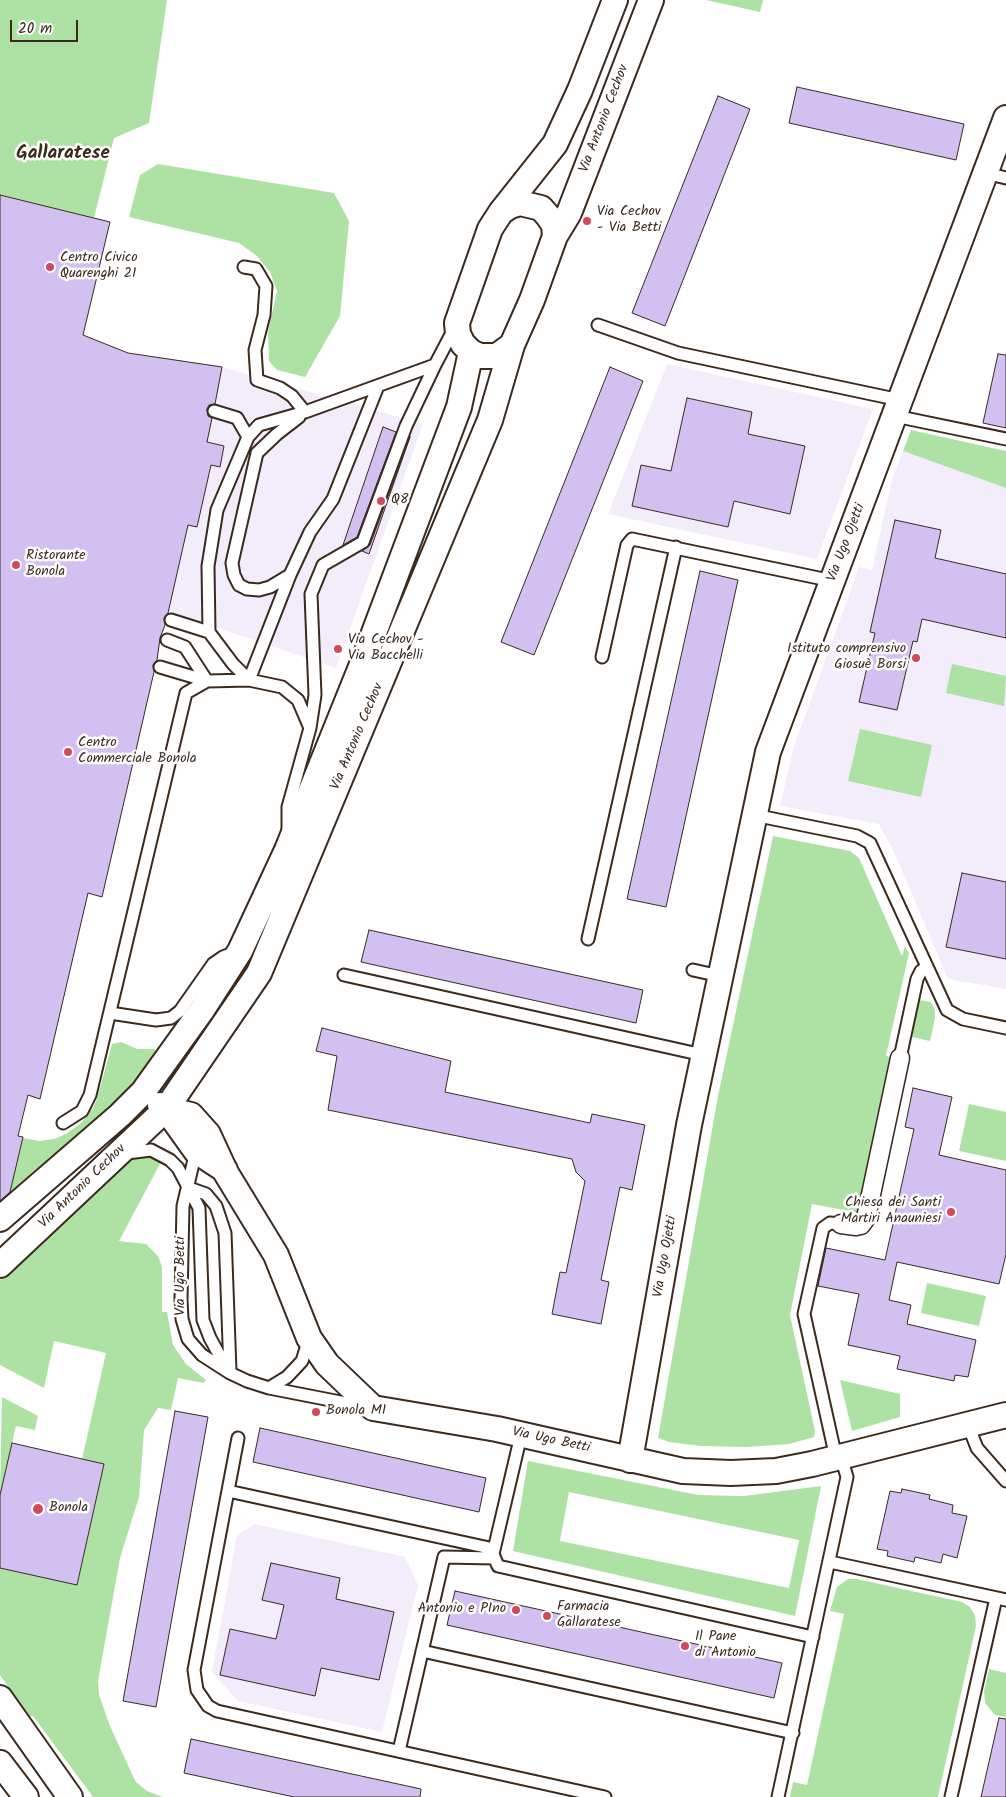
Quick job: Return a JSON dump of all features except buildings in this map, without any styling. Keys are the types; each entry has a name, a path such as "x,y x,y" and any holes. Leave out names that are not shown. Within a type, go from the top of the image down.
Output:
{"street":[{"path":"512,345 497,356 488,357 471,352 463,344 458,334 457,323 490,229 501,212 555,144 580,90 615,0"},
{"name":"Via Antonio Cechov","path":"0,1265 166,1109 260,973 490,420 512,345 532,300 555,236 569,213 651,0"},
{"name":"Via Ugo Ojetti","path":"630,1460 703,1055 772,739 897,408 995,175 1006,118"},
{"path":"501,212 510,206 520,203 541,208 551,220 555,236"},
{"name":"Via Antonio Cechov","path":"0,1219 120,1115 143,1092 202,1010 240,951 287,850 363,662 459,407 471,352"},
{"path":"840,1224 861,1225 866,1218 900,1058"},
{"path":"143,1092 166,1109 196,1151 225,1170"},
{"path":"166,1109 191,1115 208,1134 225,1170 276,1255 309,1338 327,1364 373,1408"},
{"name":"Via Ugo Betti","path":"373,1408 521,1435 590,1449 630,1460 684,1470 731,1473 776,1471 839,1458 1006,1415"},
{"path":"0,1698 29,1743 70,1797"},
{"path":"0,1763 26,1797"}],"lane":[{"path":"244,267 256,270 266,286 264,315 255,350 257,380 280,388 292,396 305,412"},
{"name":"Via Antonio Cechov","path":"287,850 288,807 310,728 315,695 311,594 323,565 363,542 406,426 457,323"},
{"path":"598,325 678,353 897,408 1006,440"},
{"path":"249,680 233,664 209,632 208,566 217,510 248,437 259,425 305,412 435,365"},
{"path":"249,680 290,574 310,532 333,500 378,386"},
{"path":"214,411 237,418 248,437"},
{"path":"290,574 270,587 259,590 247,589 239,585 234,575 232,564 257,453 305,412"},
{"path":"602,657 628,541 636,538 833,581"},
{"path":"588,940 676,547"},
{"path":"170,620 209,632"},
{"path":"166,640 185,647 207,680"},
{"path":"160,667 207,680 249,680 282,687 298,700 310,728"},
{"path":"63,1123 76,1117 87,1104 186,693 207,680"},
{"path":"754,815 856,836 870,843 943,1004 952,1015 963,1020 1006,1028"},
{"path":"110,1013 156,1020 171,1018 180,1011 214,964 223,957 240,951"},
{"path":"900,1058 917,979 921,971 926,967"},
{"path":"693,970 720,976"},
{"path":"344,975 703,1055"},
{"name":"Via Ugo Betti","path":"109,1162 136,1150 158,1153 178,1168 199,1208 203,1320 210,1338 230,1373"},
{"path":"196,1151 188,1188 206,1194 216,1206 225,1233 230,1373"},
{"name":"Via Ugo Betti","path":"188,1188 183,1206 182,1318 188,1340 202,1355 230,1373 269,1388 373,1408"},
{"path":"778,1797 847,1477 839,1458 804,1314 823,1228 830,1223 840,1224"},
{"path":"269,1388 287,1377 302,1361 309,1338"},
{"path":"968,1425 977,1448 1006,1481"},
{"path":"521,1435 494,1554 495,1563 502,1568 813,1637"},
{"path":"238,1438 194,1670 194,1681 201,1700 217,1711 605,1797"},
{"path":"228,1491 494,1554"},
{"path":"399,1751 444,1557 494,1554"},
{"path":"830,1562 1001,1599 951,1797"},
{"path":"422,1652 792,1733"}],"shaded area":[{"name":"Centro Commerciale Bonola","path":"0,312 83,335 128,353 222,367 423,424 336,668 168,611 102,897 88,894 40,1099 27,1096 18,1135 23,1137 13,1178"},
{"path":"667,364 873,409 817,559 608,514"},
{"name":"Istituto comprensivo Giosuè Borsi","path":"903,451 1006,488 1006,989 948,979 894,852 879,824 780,806 794,746 859,567 872,570 892,480"},
{"path":"255,1524 405,1557 418,1585 382,1732 238,1701 212,1672 237,1535"}],"green space":[{"path":"0,0 167,0 149,123 114,138 94,218 0,195"},
{"path":"706,0 763,0 760,12"},
{"path":"158,164 334,193 349,221 340,316 305,377 277,370 269,361 268,332 277,291 270,272 257,256 239,243 129,217 140,175"},
{"path":"911,430 1006,451 1006,488 903,451"},
{"path":"952,664 1006,676 1004,706 946,693"},
{"path":"860,729 932,745 921,797 848,781"},
{"path":"773,836 850,851 859,858 902,956 905,946 909,953 886,1056 895,1058 861,1213 812,1204 790,1315 815,1431 814,1437 789,1444 747,1447 701,1446 669,1442 658,1438 718,1096"},
{"path":"919,1000 931,1002 935,1010 930,1041 912,1037"},
{"path":"121,1042 137,1049 155,1049 155,1055 130,1089 0,1204 0,1175 23,1138 39,1141 54,1139 66,1134 81,1123 93,1108 97,1099 112,1044"},
{"path":"969,1104 1006,1112 1006,1161 959,1151"},
{"path":"139,1156 149,1156 161,1162 119,1241 146,1244 158,1256 162,1267 162,1312 167,1312 173,1345 186,1364 206,1380 204,1383 178,1378 171,1410 158,1408 144,1430 139,1497 120,1558 98,1681 99,1695 110,1726 136,1782 147,1791 163,1797 93,1797 33,1716 29,1717 0,1675 0,1568 77,1585 104,1464 82,1459 106,1353 54,1341 44,1388 0,1365 0,1280 127,1161"},
{"path":"927,1283 986,1296 979,1326 921,1313"},
{"path":"840,1380 900,1394 900,1417 852,1431"},
{"path":"2,1397 38,1416 35,1430 16,1426 0,1495"},
{"path":"528,1461 698,1495 744,1496 821,1486 795,1616 513,1551","holes":["569,1492 799,1540 789,1588 560,1541"]},
{"path":"848,1579 857,1579 962,1602 970,1607 975,1615 976,1626 938,1797 790,1797 793,1782 807,1785 844,1614 830,1611 837,1587"},
{"path":"989,1669 1006,1673 1006,1717 995,1715 985,1703 984,1691"}],"place":[{"name":"Via Cechov - Via Betti","path":"587,221"},
{"name":"Centro Civico Quarenghi 21","path":"50,267"},
{"name":"Q8","path":"381,501"},
{"name":"Ristorante Bonola","path":"16,565"},
{"name":"Via Cechov - Via Bacchelli","path":"338,649"},
{"name":"Istituto comprensivo Giosuè Borsi","path":"916,658"},
{"name":"Centro Commerciale Bonola","path":"68,752"},
{"name":"Chiesa dei Santi Martiri Anauniesi","path":"951,1212"},
{"name":"Bonola M1","path":"316,1412"},
{"name":"Bonola","path":"38,1509"},
{"name":"Antonio e PIno","path":"516,1610"},
{"name":"Farmacia Gallaratese","path":"547,1616"},
{"name":"Il Pane di Antonio","path":"685,1646"}],"district":[{"name":"Gallaratese","path":"63,155"}]}
